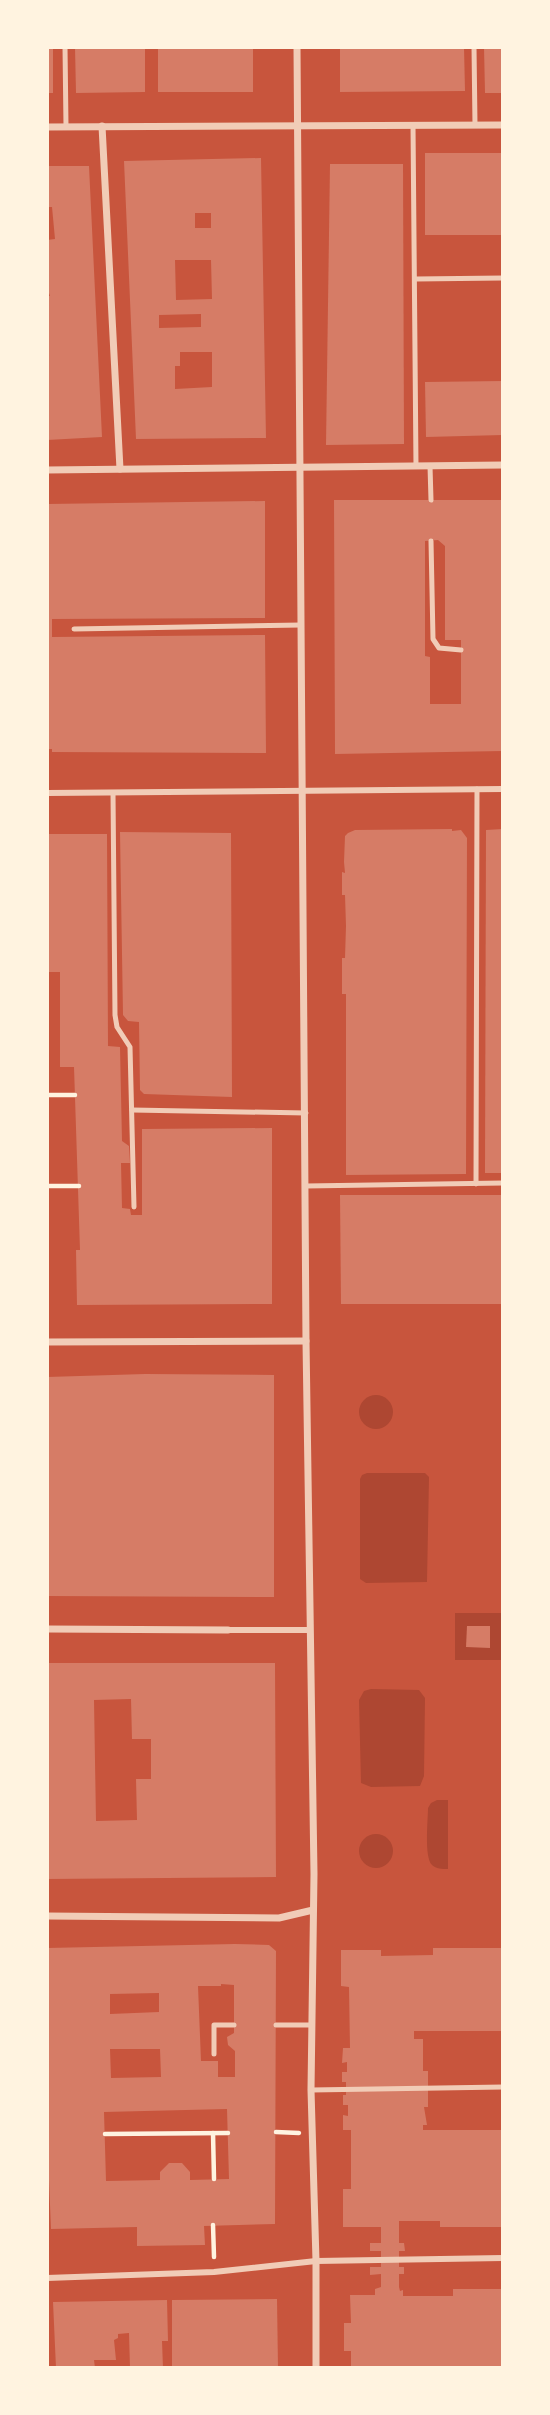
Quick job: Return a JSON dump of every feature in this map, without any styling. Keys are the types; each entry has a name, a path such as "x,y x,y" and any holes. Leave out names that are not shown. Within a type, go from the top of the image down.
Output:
{"street":[{"path":"297,47 306,1341 313,1910 311,2090 316,2368"},
{"path":"47,127 503,125"},
{"path":"102,127 120,469"},
{"path":"47,470 503,466"},
{"path":"47,793 503,789"},
{"path":"47,1342 306,1341"},
{"path":"47,1629 309,1630"},
{"path":"47,1916 279,1918 313,1910"},
{"path":"47,2278 214,2272 316,2261 503,2258"}],"lane":[{"path":"65,47 66,127"},
{"path":"474,47 475,125"},
{"path":"413,125 416,466"},
{"path":"416,279 503,278"},
{"path":"430,466 431,500"},
{"path":"431,541 433,639 439,648 461,650"},
{"path":"74,629 301,625"},
{"path":"476,1184 477,789"},
{"path":"113,793 115,1015 117,1027 130,1047 134,1207"},
{"path":"131,1110 306,1113"},
{"path":"306,1186 503,1182"},
{"path":"214,2054 214,2025 234,2025"},
{"path":"276,2025 311,2025"},
{"path":"311,2090 503,2087"}],"path":[{"path":"47,1095 75,1095"},
{"path":"47,1186 79,1186"},
{"path":"214,2133 214,2179"},
{"path":"105,2134 228,2133"},
{"path":"213,2225 214,2272"}],"shaded area":[{"path":"376,1395 388,1400 393,1412 388,1424 376,1429 364,1424 359,1412 364,1400"},
{"path":"367,1473 425,1473 429,1477 427,1582 366,1583 360,1579 360,1479"},
{"path":"455,1613 502,1613 502,1660 455,1660"},
{"path":"419,1690 425,1698 424,1776 420,1786 371,1787 361,1783 359,1700 364,1691"},
{"path":"437,1800 448,1800 448,1869 434,1866 428,1854 428,1808"},
{"path":"376,1834 388,1839 393,1851 388,1863 376,1868 364,1863 359,1851 364,1839"}],"building":[{"path":"47,47 53,47 53,93 47,93"},
{"path":"75,47 145,47 145,92 76,93"},
{"path":"158,47 253,47 253,92 158,92"},
{"path":"340,47 464,47 465,91 340,92"},
{"path":"484,47 503,47 503,93 485,93"},
{"path":"425,153 503,153 503,235 425,235"},
{"path":"261,158 266,438 136,439 124,161","holes":["195,213 211,213 211,228 195,228","175,260 211,260 212,299 176,300","201,314 201,327 159,328 159,315","180,352 212,352 212,387 175,389 175,366 180,366"]},
{"path":"330,164 403,164 404,444 326,445"},
{"path":"47,166 89,166 102,437 47,440 47,296 50,296 47,287 47,240 55,239 52,207 47,207"},
{"path":"503,381 503,435 426,437 425,382"},
{"path":"334,500 503,500 503,751 335,754","holes":["438,540 445,546 445,640 461,640 461,704 430,704 430,657 425,656 425,541"]},
{"path":"265,501 265,618 52,619 52,637 265,635 266,753 52,752 52,749 47,749 47,504"},
{"path":"503,829 503,1173 485,1173 486,830"},
{"path":"355,830 461,830 467,838 466,1174 346,1175 346,994 342,994 342,958 345,958 346,926 345,895 342,895 345,836"},
{"path":"120,832 231,833 232,1097 144,1094 140,1090 139,1022 128,1021 123,1015"},
{"path":"47,834 107,834 108,1046 120,1047 122,1141 129,1146 130,1163 121,1163 122,1208 130,1209 131,1215 142,1215 142,1129 272,1128 272,1304 77,1305 76,1250 80,1250 74,1067 60,1067 60,972 47,972"},
{"path":"340,1195 503,1195 503,1304 341,1304"},
{"path":"145,1374 274,1375 274,1597 47,1596 47,1377"},
{"path":"467,1626 490,1626 490,1648 466,1647"},
{"path":"47,1663 275,1663 276,1877 47,1879","holes":["131,1699 132,1739 151,1739 151,1779 136,1779 137,1820 96,1821 94,1700"]},
{"path":"235,1944 269,1945 276,1951 275,2224 204,2226 205,2245 137,2246 137,2227 51,2229 47,2132 47,1948","holes":["234,1985 234,2033 227,2037 228,2045 235,2051 235,2077 218,2077 218,2061 201,2061 198,1986","159,1993 159,2012 110,2014 110,1994","110,2049 160,2049 161,2077 111,2078","227,2109 229,2179 190,2180 190,2172 182,2163 169,2163 160,2172 160,2180 106,2181 104,2112"]},
{"path":"433,1948 503,1948 503,2031 414,2031 414,2039 423,2039 423,2071 428,2071 428,2107 424,2107 427,2125 423,2125 423,2130 503,2130 503,2227 440,2227 440,2221 399,2221 399,2243 404,2243 405,2251 399,2251 399,2267 404,2267 404,2274 399,2274 399,2287 400,2291 403,2290 403,2296 453,2296 453,2289 502,2289 503,2368 351,2368 351,2351 344,2351 344,2323 351,2323 350,2295 375,2295 375,2289 381,2287 381,2274 370,2275 370,2267 381,2267 381,2251 370,2251 370,2243 381,2243 381,2227 343,2227 343,2189 351,2189 351,2130 343,2130 343,2115 348,2116 348,2105 343,2105 346,2082 342,2082 342,2072 347,2072 347,2062 342,2063 343,2048 350,2048 349,1987 341,1986 341,1950 381,1950 381,1956 433,1955"},
{"path":"277,2299 278,2368 172,2368 172,2300"},
{"path":"167,2300 168,2341 162,2341 163,2368 130,2368 129,2333 118,2334 118,2338 114,2340 116,2360 94,2360 95,2368 56,2368 53,2302"}]}
